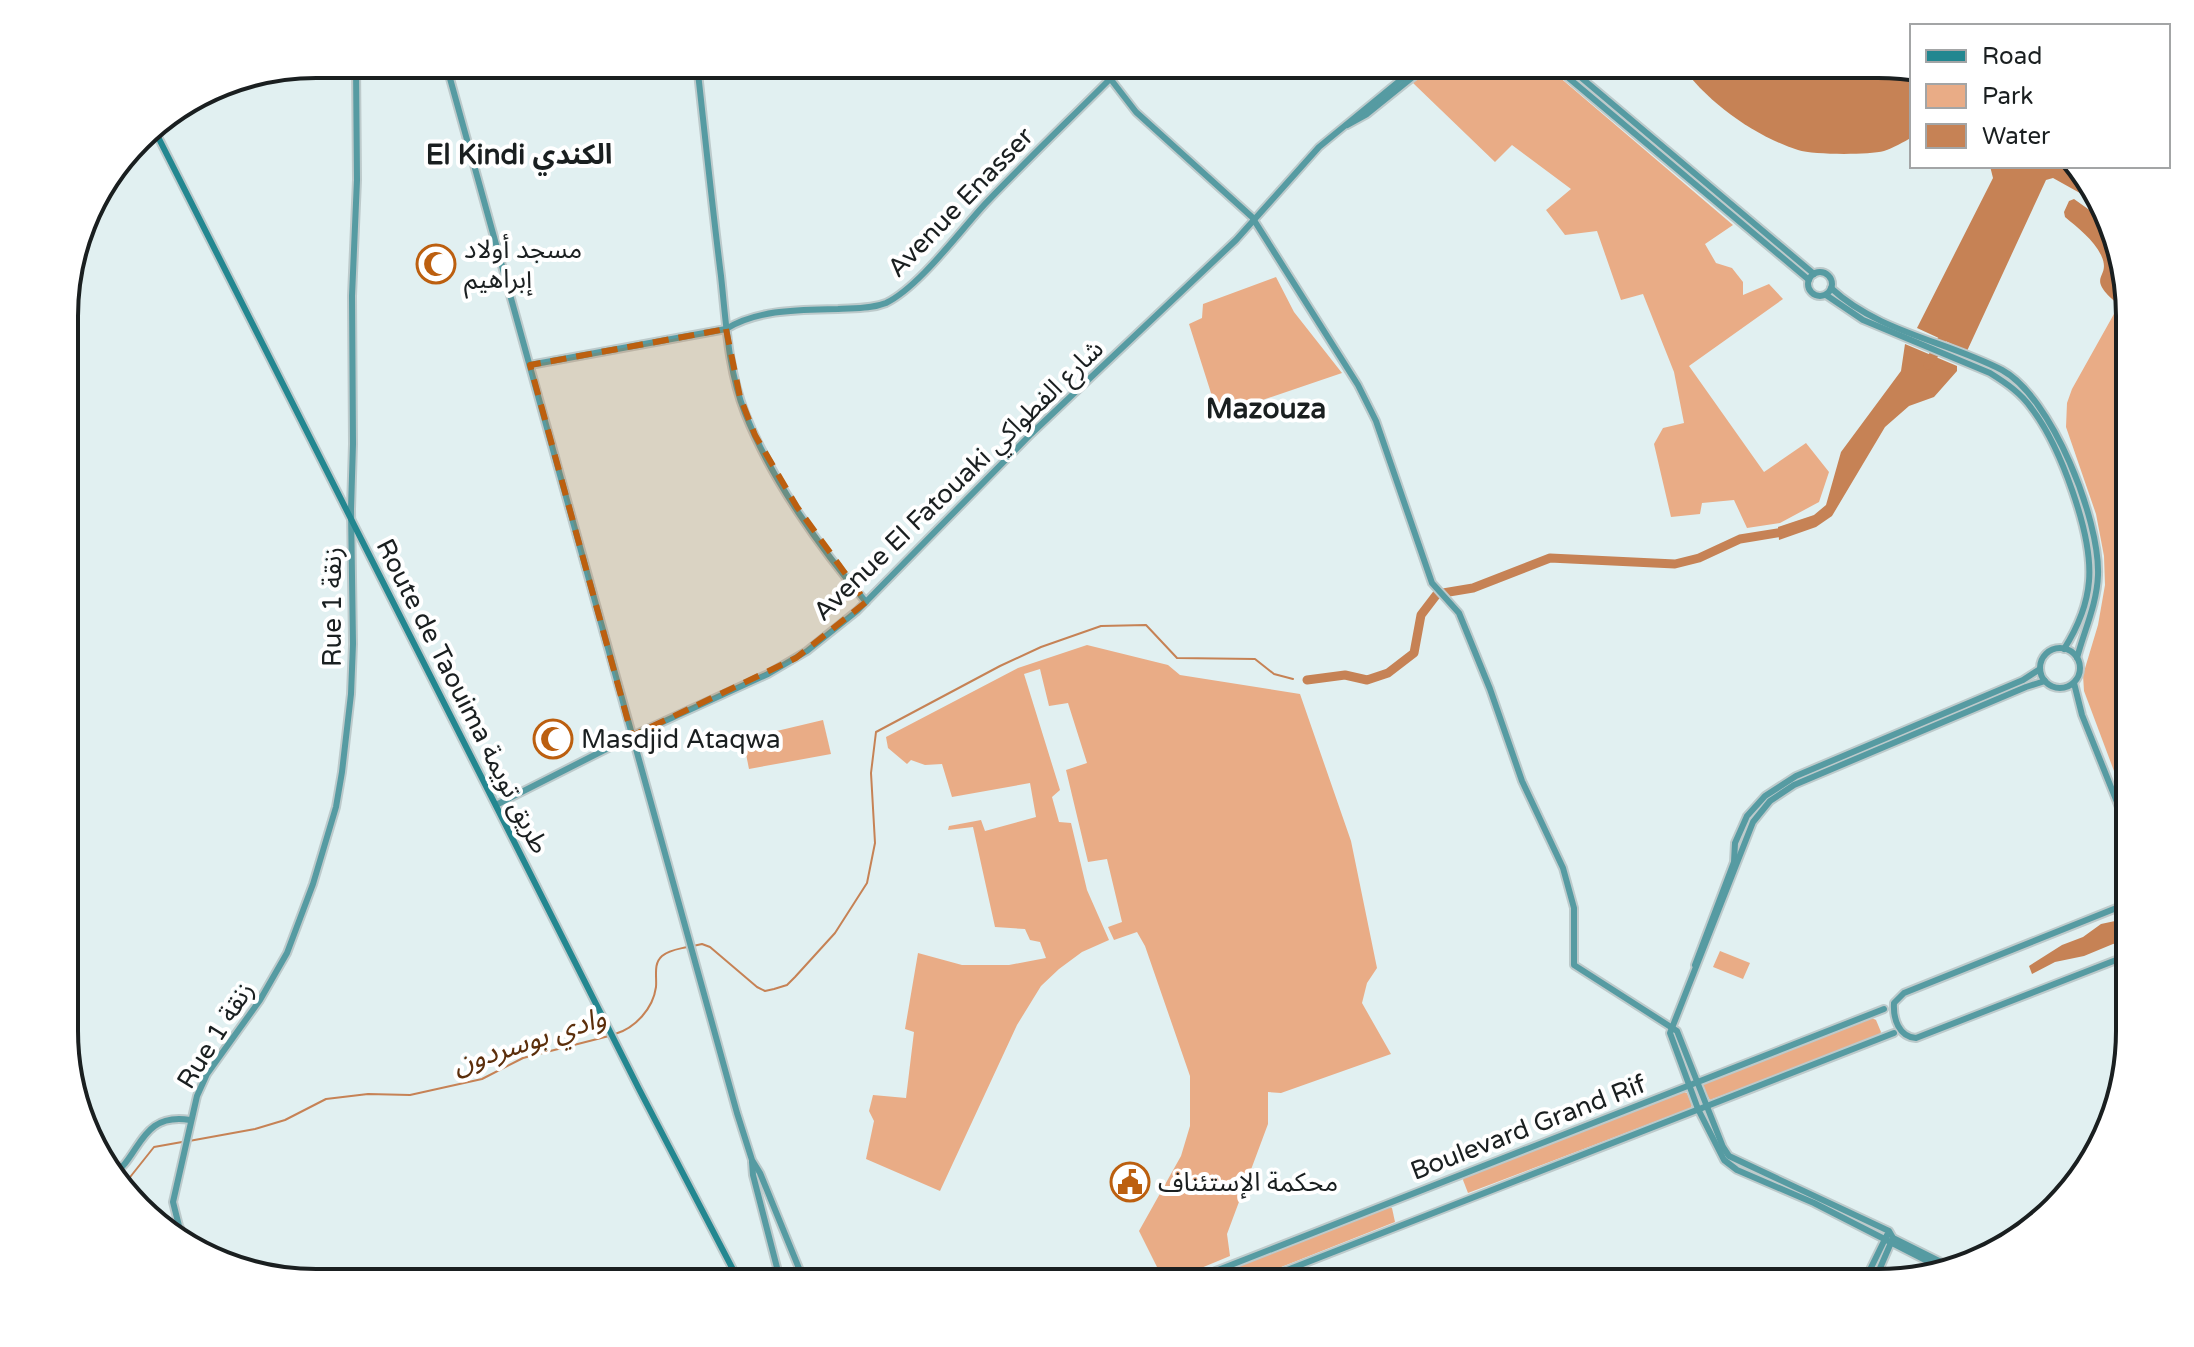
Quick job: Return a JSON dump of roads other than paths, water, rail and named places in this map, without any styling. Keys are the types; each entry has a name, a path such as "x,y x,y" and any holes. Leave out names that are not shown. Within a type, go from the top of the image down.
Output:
{"main road":[{"name":"Route de Taouima طريق تويمة","path":"158,138 733,1269"}],"street":[{"name":"Rue 1 زنقة","path":"336,807 351,694 356,78"},
{"path":"450,78 752,1160 799,1269"},
{"path":"699,78 726,329 740,397 755,435 797,507 866,602"},
{"name":"Avenue El Fatouaki شارع الفطواكي","path":"1347,125 1402,78"},
{"name":"Avenue El Fatouaki شارع الفطواكي","path":"496,805 632,736 768,674 807,651 866,602 1031,434 1255,221 1319,147 1412,78"},
{"path":"1569,78 1811,277"},
{"path":"1581,78 1811,277"},
{"path":"1109,80 1136,112 1255,221 1330,337 1376,421 1427,572 1438,590 1459,613 1522,781 1567,880 1575,925 1574,965 1677,1031 1729,1156 1889,1231 1890,1239 1879,1268"},
{"name":"Avenue Enasser","path":"530,365 726,329 745,319 763,315 874,307 892,299 922,273 985,204 1109,80"},
{"path":"1811,277 1820,272 1828,276 1831,288 1864,313 1891,329 2007,383 2031,408 2051,443 2083,526 2089,554 2089,584 2079,622 2064,649"},
{"path":"1811,277 1809,289 1814,295 1826,295 1863,320 2006,372 2045,413 2089,518 2097,550 2098,584 2077,658 2079,673 2074,683 2082,715 2115,797"},
{"path":"1826,295 1831,288"},
{"path":"2074,683 2058,688 2045,681 2040,669 2042,659 2048,652 2064,649 2077,658"},
{"path":"1738,854 1735,843 1749,813 1784,782 2023,680 2040,669"},
{"path":"1937,1261 1730,1165 1718,1153 1698,1109 1670,1033 1671,1026 1734,862 1759,812 1788,788 2045,681"},
{"name":"Rue زنقة 1","path":"179,1225 173,1202 190,1120 203,1081 260,1000 289,947 313,884 336,807"},
{"path":"2115,909 1904,993 1894,1003 1894,1012 1901,1032 1916,1038 2115,960"},
{"name":"Boulevard Grand Rif","path":"1222,1268 1884,1009"},
{"name":"Boulevard Grand Rif","path":"1291,1268 1894,1033"},
{"path":"120,1166 147,1133 168,1120 190,1120"},
{"path":"752,1160 753,1175 777,1269"},
{"path":"1890,1239 1931,1262"},
{"path":"1872,1268 1890,1239"}],"water":[{"path":"1691,78 1910,80 1910,138 1884,151 1854,154 1806,152 1781,144 1748,127"},
{"path":"1990,168 2064,168 2082,194 2053,178 2046,180 1967,351 1917,328 1993,178"},
{"path":"2074,199 2091,211 2111,270 2115,301 2100,282 2104,263 2098,249 2065,217 2069,201"},
{"path":"1905,344 1957,366 1957,371 1934,397 1909,406 1885,427 1832,516 1816,527 1779,540 1778,527 1814,515 1826,505 1841,452 1901,371"},
{"path":"2115,921 2115,944 2084,956 2055,962 2032,974 2029,966 2101,924"}],"waterway":[{"path":"1928,365 1942,340"},
{"path":"1307,680 1345,675 1367,680 1388,673 1414,653 1421,615 1437,594 1473,588 1550,558 1675,564 1699,558 1740,539 1789,531"},
{"name":"وادي بوسردون","path":"693,946 702,944 710,947 765,991 787,985 835,933 867,883 875,843 871,773 876,732 1041,647 1101,626 1146,625 1177,658 1255,659 1274,674 1293,679"},
{"name":"وادي بوسردون","path":"615,1034 629,1027 647,1010 656,987 659,959 668,952 687,947"},
{"name":"وادي بوسردون","path":"189,1141 285,1120 326,1099 368,1094 410,1095 482,1079 523,1058 609,1036"},
{"name":"وادي بوسردون","path":"129,1178 154,1147 182,1142"}],"place":[{"name":"مسجد أولاد إبراهيم","path":"436,264"},
{"name":"Masdjid Ataqwa","path":"553,739"},
{"name":"محكمة الإستئناف","path":"1130,1182"}],"district":[{"name":"El Kindi الكندي","path":"519,154"},
{"name":"Mazouza","path":"1266,408"}]}
